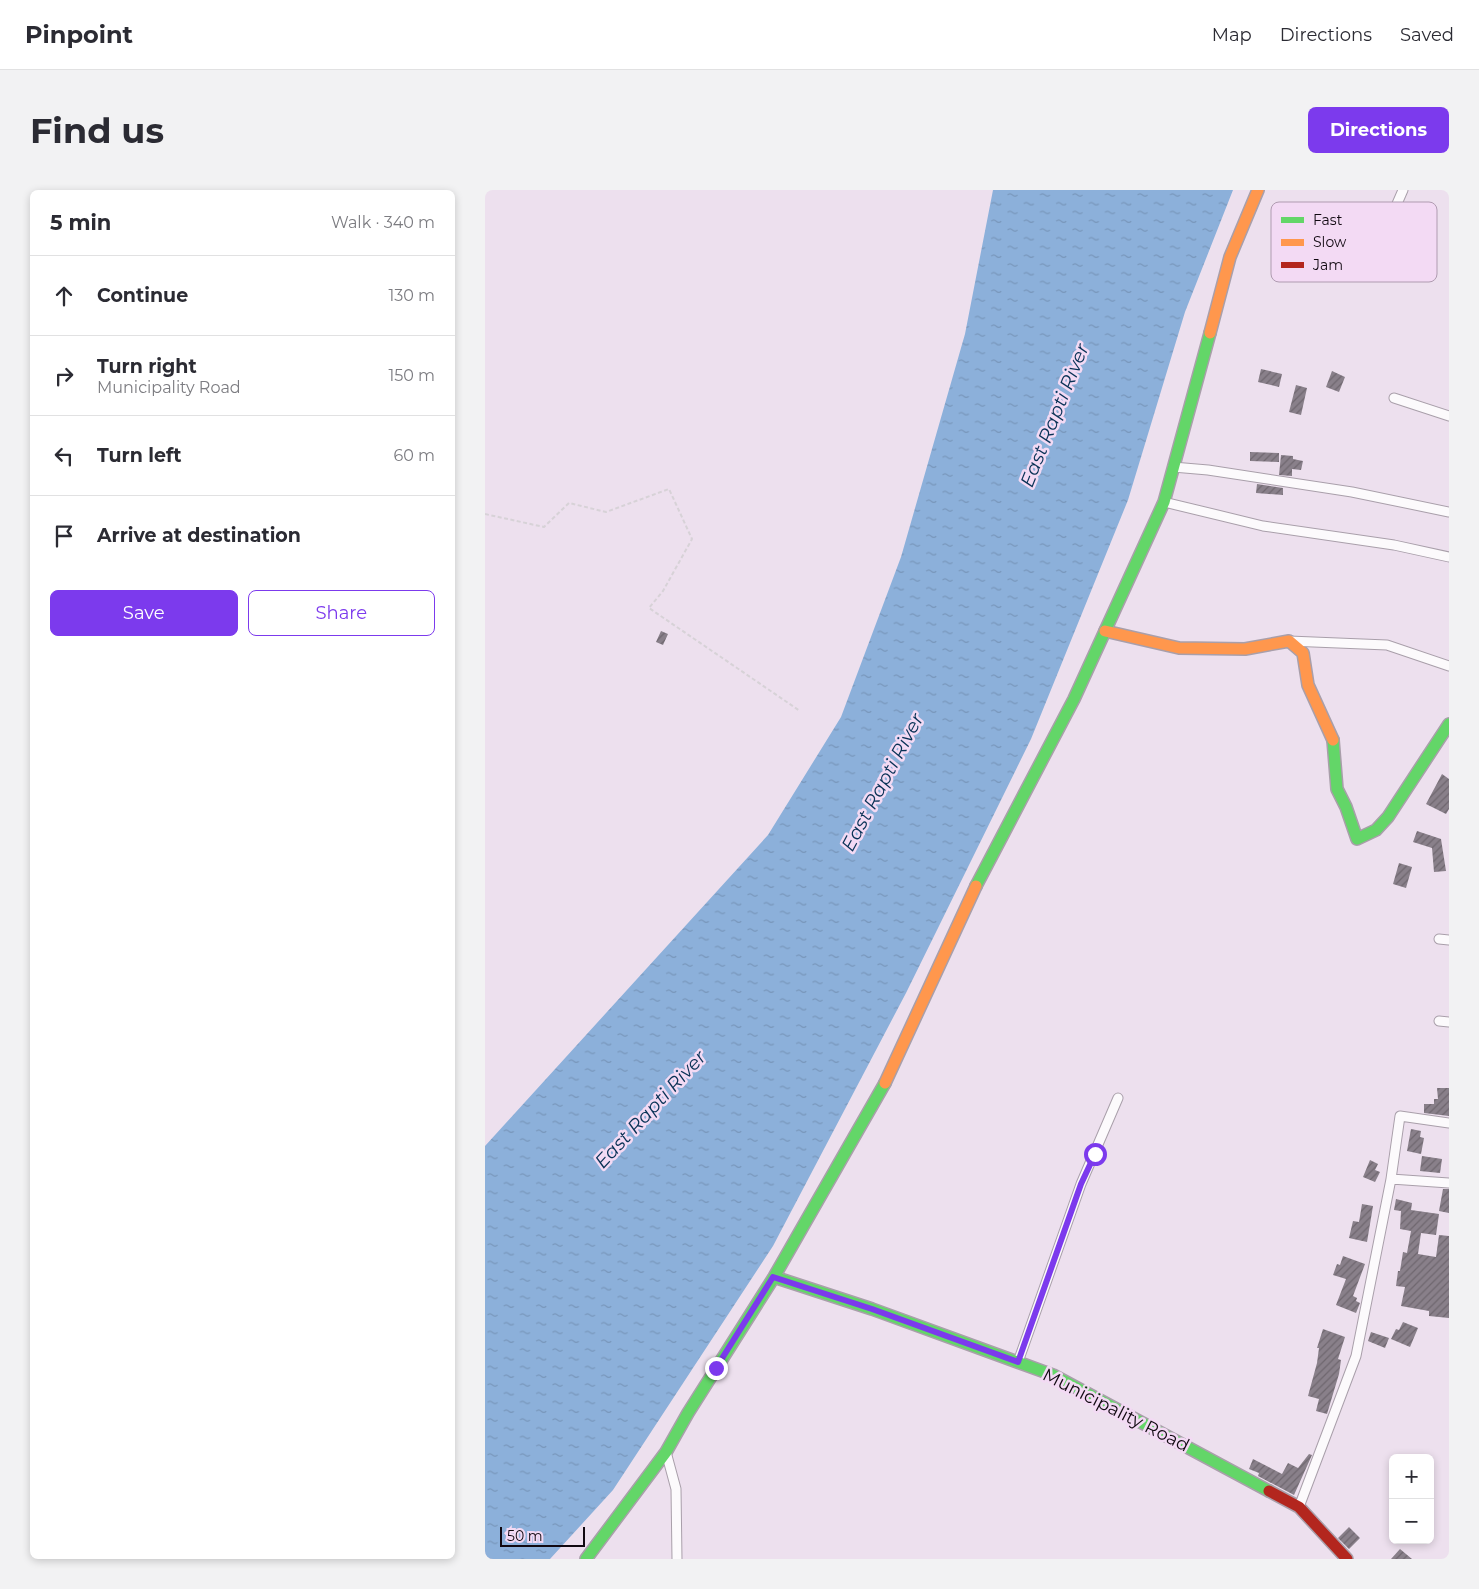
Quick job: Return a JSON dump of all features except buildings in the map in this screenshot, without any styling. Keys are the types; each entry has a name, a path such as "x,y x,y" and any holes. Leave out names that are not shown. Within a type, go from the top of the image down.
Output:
{"street":[{"path":"586,1559 666,1452 773,1277 881,1091 981,875 1074,699 1163,502 1230,257 1258,190"},
{"path":"1398,202 1403,190"},
{"path":"1394,398 1449,416"},
{"path":"1173,467 1208,470 1352,492 1449,512"},
{"path":"1163,502 1263,526 1394,545 1449,557"},
{"path":"1105,631 1179,648 1245,649 1289,641 1387,645 1449,666"},
{"path":"1289,641 1303,653 1308,685 1334,742 1337,789 1347,807 1357,840 1376,830 1388,817 1449,724"},
{"path":"1439,939 1449,940"},
{"path":"1439,1021 1449,1022"},
{"path":"1018,1362 1081,1184 1118,1098"},
{"path":"1299,1507 1356,1356 1391,1179 1400,1116 1449,1123"},
{"path":"1391,1179 1449,1184"},
{"name":"Municipality Road","path":"773,1277 872,1309 1053,1375 1299,1507 1347,1559"},
{"path":"666,1452 676,1489 677,1559"}],"path":[{"path":"485,514 545,527 569,503 606,512 669,489 692,539 663,591 649,608 800,711"}],"water":[{"name":"East Rapti River","path":"993,190 1233,190 1185,312 1128,500 1031,739 906,993 773,1246 613,1490 550,1559 485,1559 485,1146 768,835 841,717 901,557 965,334"}],"traffic: fast":[{"path":"976,886 1074,699 1164,502 1210,333"},
{"path":"1333,740 1337,789 1346,807 1357,839 1376,830 1388,817 1449,724"},
{"path":"586,1559 666,1452 688,1413 774,1277 885,1083"},
{"path":"774,1277 872,1309 1053,1375 1269,1491"}],"traffic: slow":[{"path":"1210,333 1230,257 1258,190"},
{"path":"1105,631 1179,648 1245,649 1289,641 1303,653 1308,685 1333,740"},
{"path":"885,1083 976,886"}],"traffic: jam":[{"path":"1269,1491 1299,1507 1347,1559"}],"route":[{"path":"716,1368 773,1277 872,1309 1018,1362 1081,1184 1095,1154"}]}
